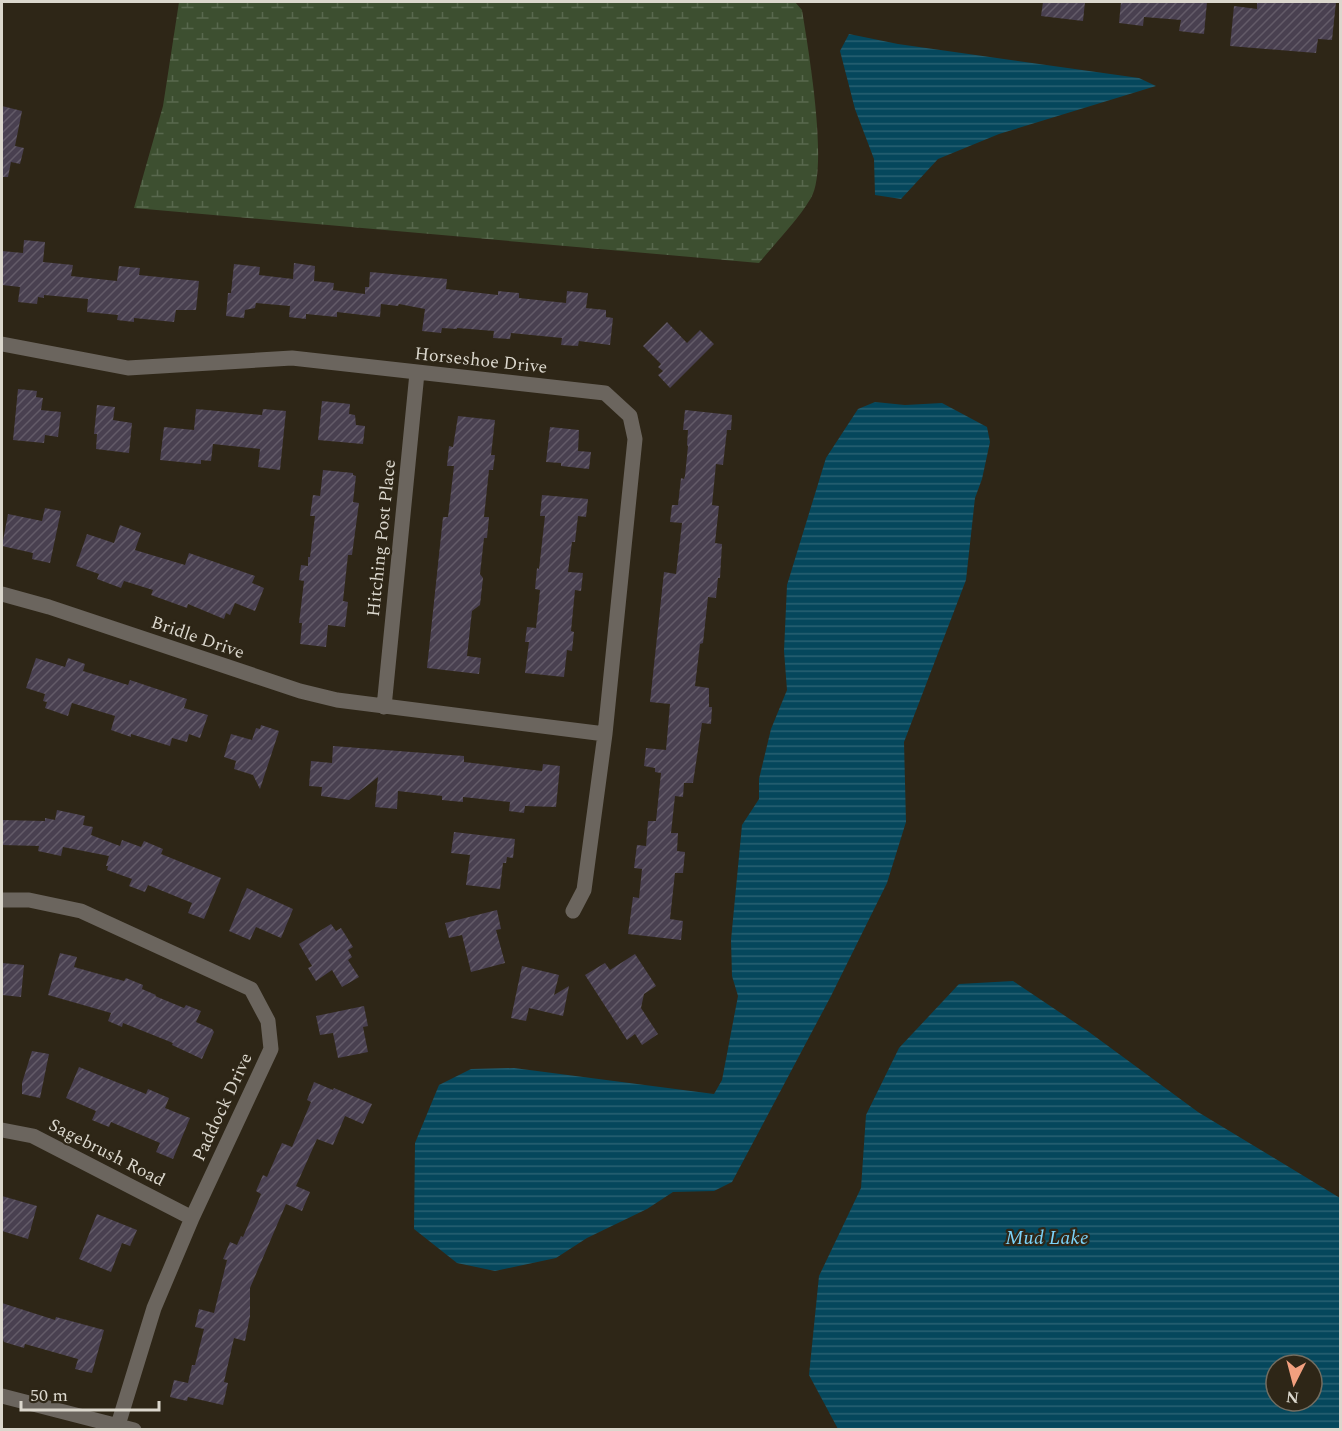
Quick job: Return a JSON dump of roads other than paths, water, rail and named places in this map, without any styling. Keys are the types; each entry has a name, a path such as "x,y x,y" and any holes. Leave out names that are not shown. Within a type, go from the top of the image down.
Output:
{"street":[{"name":"Horseshoe Drive","path":"2,344 128,369 292,358 605,393 630,416 635,439 605,734 584,890 573,911"},
{"name":"Hitching Post Place","path":"384,707 417,373"},
{"name":"Bridle Drive","path":"2,594 49,607 300,691 337,700 384,707"},
{"path":"384,707 605,734"},
{"name":"Paddock Drive","path":"2,900 30,900 81,911 251,989 268,1021 271,1049 192,1218 154,1308 118,1425"},
{"name":"Sagebrush Road","path":"2,1130 33,1136 192,1218"},
{"path":"2,1396 134,1430"}],"water":[{"path":"849,34 898,44 1139,78 1156,86 999,134 938,159 901,199 875,195 874,159 855,109 840,51"},
{"path":"875,402 905,405 942,403 987,427 990,442 982,479 975,498 966,580 904,742 906,822 887,883 831,996 732,1182 714,1191 673,1192 647,1209 587,1238 556,1258 495,1271 457,1263 414,1229 415,1143 439,1085 471,1069 514,1068 714,1094 722,1080 738,996 732,976 731,940 742,825 759,799 759,779 771,729 787,690 784,651 787,585 826,458 858,409"},
{"name":"Mud Lake","path":"1013,981 1089,1032 1198,1112 1340,1198 1340,1429 838,1429 809,1375 819,1276 861,1188 866,1115 899,1048 959,984"}]}
